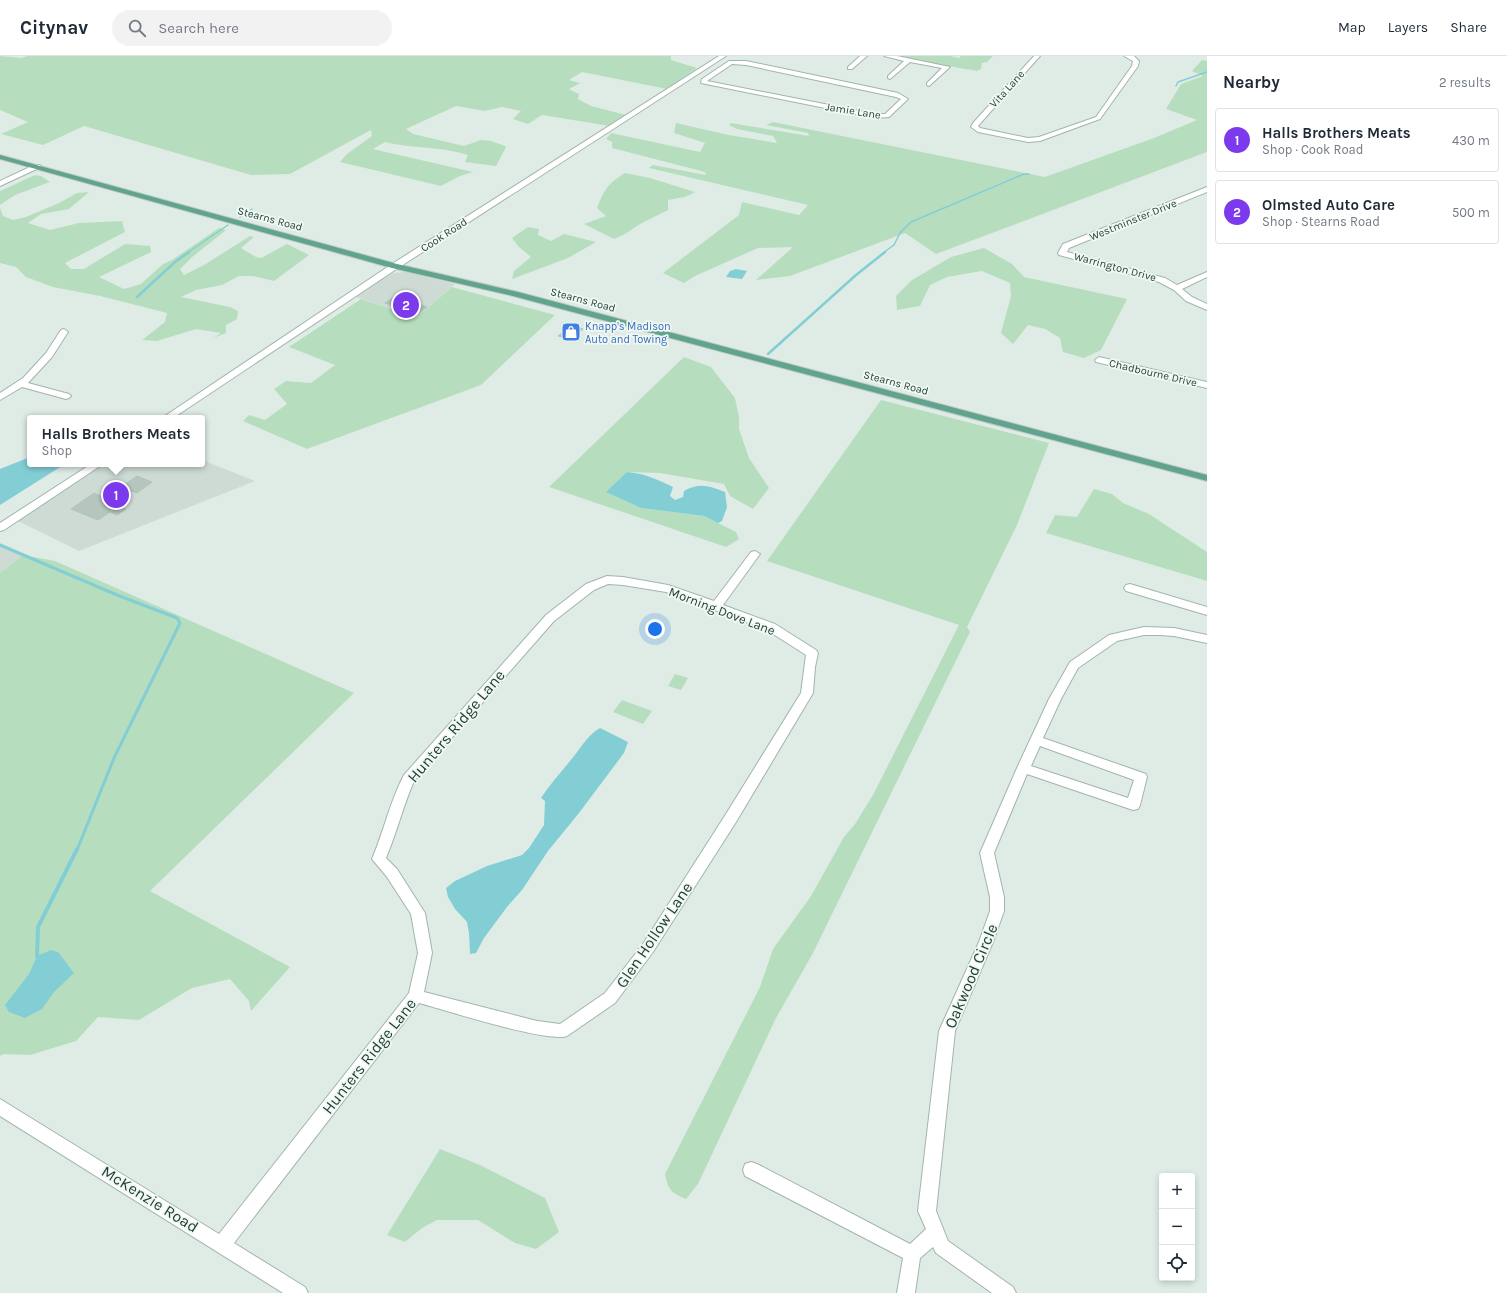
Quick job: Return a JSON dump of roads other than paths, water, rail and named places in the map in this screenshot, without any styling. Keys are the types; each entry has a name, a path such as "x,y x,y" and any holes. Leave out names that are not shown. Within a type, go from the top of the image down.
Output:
{"main road":[{"name":"Stearns Road","path":"0,157 395,266 515,294 1207,478"}],"street":[{"name":"Cook Road","path":"172,415 395,266 723,56"},
{"path":"850,68 864,56"},
{"path":"888,56 947,67 929,84"},
{"name":"Vita Lane","path":"1037,56 974,127 978,130 1028,140 1040,139 1098,118 1135,66 1136,61 1132,57 1127,56"},
{"path":"890,77 909,60"},
{"name":"Jamie Lane","path":"731,62 741,62 898,95 905,99 887,116 875,116 703,82 721,68 731,62"},
{"path":"709,65 721,68"},
{"path":"0,184 37,167"},
{"name":"Westminster Drive","path":"1062,253 1066,246 1207,190"},
{"name":"Warrington Drive","path":"1062,253 1162,280 1177,288 1189,299 1207,307"},
{"path":"1177,288 1207,274"},
{"path":"0,397 21,384 50,355 64,332"},
{"name":"Chadbourne Drive","path":"1099,360 1207,386"},
{"path":"21,384 66,396"},
{"path":"0,528 93,467"},
{"path":"716,606 755,554"},
{"name":"Morning Dove Lane","path":"550,618 590,587 607,580 668,589 716,606 770,627 812,653 809,667 807,693 769,755"},
{"path":"1130,588 1207,611"},
{"name":"Hunters Ridge Lane","path":"222,1244 416,996 425,953 418,913 392,873 379,859 388,838 397,805 409,778 550,618"},
{"name":"Oakwood Circle","path":"1006,1293 942,1247 927,1211 947,1031 994,923 997,911 997,898 987,853 1023,768 1055,700 1074,665 1113,638 1144,631 1180,633 1207,639"},
{"path":"1023,768 1134,805 1141,777 1036,740"},
{"name":"Glen Hollow Lane","path":"416,996 545,1029 562,1031 610,998 648,948 769,755"},
{"name":"McKenzie Road","path":"0,1107 299,1293"},
{"path":"751,1170 912,1254"},
{"path":"906,1293 912,1254 936,1232"}],"water":[{"path":"736,269 747,271 742,279 726,277 730,271"},
{"path":"27,458 27,467 60,467 0,505 0,469"},
{"path":"627,472 645,475 673,487 670,496 675,500 683,497 684,491 700,486 725,492 727,507 722,521 718,523 704,516 641,508 606,492"},
{"path":"600,728 628,742 624,753 579,813 548,851 522,890 507,907 484,938 476,953 470,954 467,922 455,909 448,897 446,888 455,881 487,866 522,855 529,848 544,825 545,801 541,798 586,740"},
{"path":"51,950 58,952 74,973 54,992 42,1009 25,1018 9,1012 5,1005 29,974 37,956"}],"waterway":[{"path":"1176,86 1178,82 1207,72"},
{"path":"883,253 894,245 900,233 911,222 1024,174 1029,174"},
{"path":"240,217 252,209"},
{"path":"187,253 228,225"},
{"path":"137,297 175,262 189,252"},
{"path":"768,354 856,275 885,252"},
{"path":"0,545 117,595 177,618 180,623 114,758 77,850"},
{"path":"37,956 38,927 77,849"}],"place":[{"name":"Olmsted Auto Care","path":"406,305"},
{"name":"Knapp's Madison Auto and Towing","path":"571,332"},
{"name":"Halls Brothers Meats","path":"116,495"}]}
